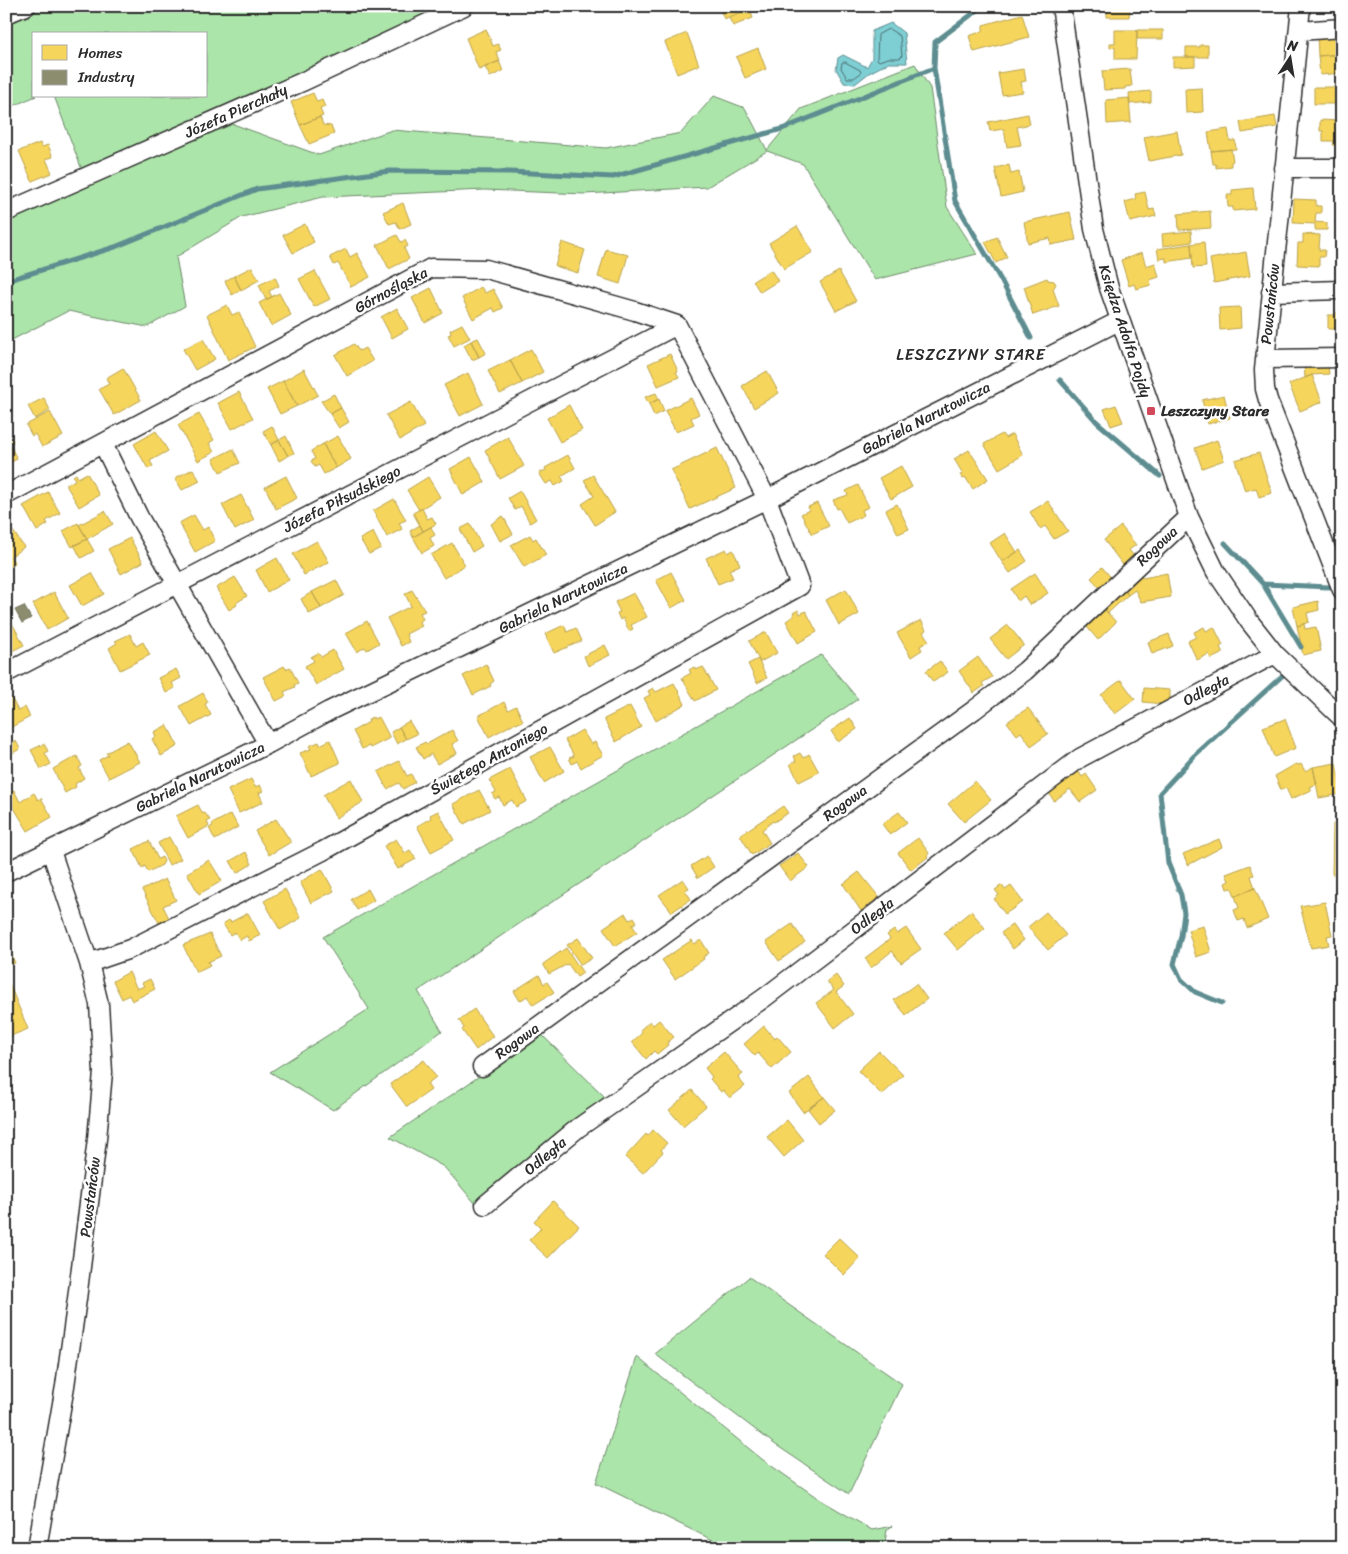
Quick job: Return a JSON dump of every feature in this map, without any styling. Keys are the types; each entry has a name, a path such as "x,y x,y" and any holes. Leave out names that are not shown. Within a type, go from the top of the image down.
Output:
{"street":[{"path":"6,14 26,6"},
{"name":"Józefa Pierchały","path":"6,212 302,82 464,6"},
{"name":"Księdza Adolfa Pojdy","path":"1061,6 1094,228 1109,288 1189,517 1216,572 1249,621 1275,654 1339,709"},
{"name":"Powstańców","path":"1301,6 1271,292 1264,380 1268,400 1342,590"},
{"path":"1299,31 1342,28"},
{"path":"1284,168 1342,168"},
{"name":"Górnośląska","path":"6,495 431,268 486,269 634,311 677,326"},
{"path":"1271,292 1342,290"},
{"name":"Gabriela Narutowicza","path":"6,872 268,744 329,711 767,499 1119,321"},
{"path":"677,326 767,499"},
{"name":"Józefa Piłsudskiego","path":"6,673 677,326"},
{"path":"1265,359 1342,358"},
{"path":"102,444 139,517 268,744"},
{"name":"Świętego Antoniego","path":"90,963 130,949 323,852 800,586 767,499"},
{"name":"Rogowa","path":"482,1067 966,716 1018,676 1189,517"},
{"name":"Odległa","path":"485,1205 578,1128 771,992 1080,758 1275,654"},
{"name":"Powstańców","path":"37,1548 65,1386 97,1139 103,1072 98,1004 90,963 51,851"}],"green space":[{"path":"48,6 438,6 440,12 82,170 55,98 208,98 208,32 32,32 32,98 6,109 6,24"},
{"path":"915,64 930,88 947,207 977,254 875,280 803,164 767,151 707,187 585,194 485,190 323,197 242,217 176,257 185,306 147,327 68,311 6,343 6,220 233,124 319,155 392,130 606,148 681,133 714,96 745,108 767,150 801,109"},
{"path":"821,655 858,699 418,991 442,1031 333,1110 270,1072 369,1009 323,937"},
{"path":"541,1034 607,1099 475,1203 444,1167 390,1137"},
{"path":"749,1277 902,1384 849,1494 773,1443 655,1354"},
{"path":"637,1357 763,1460 819,1499 872,1530 892,1526 887,1530 884,1548 729,1548 596,1483"}],"water":[{"path":"891,23 904,33 907,63 888,63 869,73 855,84 844,83 836,69 838,58 843,55 867,67 872,58 872,31"}],"building: Homes":[{"path":"749,6 750,9 724,19 719,7"},
{"path":"1107,6 1135,6 1135,8 1130,8 1129,17 1107,17"},
{"path":"1225,6 1252,6 1252,9 1225,9"},
{"path":"750,9 753,18 733,26 729,18"},
{"path":"1022,14 1029,37 974,52 969,36 983,31 983,25"},
{"path":"486,29 493,46 498,44 501,50 496,52 500,61 479,70 466,38"},
{"path":"1115,30 1137,30 1136,59 1115,59 1115,47 1110,48 1110,43 1115,43"},
{"path":"1137,30 1163,30 1163,39 1137,39"},
{"path":"687,33 699,65 677,74 665,42"},
{"path":"1338,34 1339,45 1342,45 1342,54 1318,56 1317,35"},
{"path":"1200,45 1208,45 1208,57 1186,57 1186,47 1200,47"},
{"path":"758,48 766,69 745,78 736,57"},
{"path":"1342,54 1341,73 1320,75 1318,56"},
{"path":"1173,57 1195,57 1195,66 1173,67"},
{"path":"499,61 503,71 490,77 485,67"},
{"path":"1024,69 1026,81 1021,82 1023,92 1002,95 998,73"},
{"path":"1130,69 1132,86 1125,87 1125,89 1104,90 1102,71"},
{"path":"1314,87 1342,87 1342,104 1314,104"},
{"path":"1202,88 1203,112 1186,113 1185,89"},
{"path":"1151,91 1151,102 1130,104 1129,93"},
{"path":"313,93 317,102 322,100 325,107 320,109 323,116 300,125 291,102"},
{"path":"1129,98 1131,122 1107,124 1106,100"},
{"path":"1028,114 1030,124 1017,127 1021,145 1007,147 1004,129 990,131 988,122"},
{"path":"1275,116 1277,127 1242,133 1240,122"},
{"path":"320,117 323,125 331,126 334,134 309,144 300,125"},
{"path":"1320,120 1342,121 1342,145 1333,145 1334,141 1323,141 1323,131 1320,131"},
{"path":"1228,129 1230,141 1235,140 1236,149 1211,151 1208,132"},
{"path":"1177,131 1181,155 1149,161 1144,137"},
{"path":"40,143 42,147 48,145 53,157 46,159 52,173 32,181 19,151"},
{"path":"1231,149 1233,161 1231,166 1216,168 1216,164 1213,164 1211,151"},
{"path":"1009,165 1011,174 1019,172 1023,192 1001,197 995,168"},
{"path":"1253,188 1255,209 1233,211 1233,207 1228,207 1227,195 1232,195 1232,190"},
{"path":"1145,192 1149,210 1154,209 1156,216 1130,222 1125,202 1136,199 1135,194"},
{"path":"1294,199 1316,200 1316,206 1321,206 1321,213 1316,213 1315,222 1327,223 1327,230 1315,230 1315,224 1293,223"},
{"path":"403,203 411,224 400,229 396,222 389,224 383,212"},
{"path":"1210,211 1211,228 1179,230 1178,214"},
{"path":"1070,212 1076,240 1051,245 1050,238 1028,243 1024,222"},
{"path":"305,224 314,242 293,253 283,235"},
{"path":"797,226 813,252 784,269 769,243"},
{"path":"1191,231 1192,242 1163,246 1162,234"},
{"path":"1303,234 1320,235 1319,250 1325,250 1324,257 1319,257 1319,266 1297,265 1298,243 1303,243"},
{"path":"397,235 401,242 405,240 408,246 404,248 409,259 389,269 377,245"},
{"path":"997,237 1007,257 996,263 985,242"},
{"path":"562,242 585,250 578,273 555,266"},
{"path":"1204,242 1206,267 1193,268 1191,244"},
{"path":"1191,244 1192,258 1166,262 1166,258 1159,259 1157,249"},
{"path":"346,249 350,257 357,253 370,277 351,287 338,263 334,265 330,257"},
{"path":"606,249 628,255 620,284 598,277"},
{"path":"1246,252 1250,276 1214,283 1210,259"},
{"path":"1142,253 1146,266 1155,263 1159,277 1150,280 1151,285 1136,289 1134,284 1129,286 1121,260"},
{"path":"252,267 259,280 241,290 234,276"},
{"path":"771,270 778,281 760,292 753,281"},
{"path":"315,271 330,299 314,307 299,279"},
{"path":"839,271 856,301 836,311 820,282"},
{"path":"234,276 241,290 232,295 225,281"},
{"path":"275,277 279,286 269,291 272,297 266,300 259,285"},
{"path":"1047,278 1056,284 1053,289 1059,306 1033,315 1024,287"},
{"path":"481,287 485,293 493,289 503,308 495,312 493,308 473,319 462,298"},
{"path":"431,288 443,313 425,323 412,298"},
{"path":"279,293 291,315 271,326 259,303"},
{"path":"227,305 232,315 239,312 255,347 228,360 207,315"},
{"path":"1240,307 1241,328 1220,330 1219,308"},
{"path":"1342,307 1342,335 1335,329 1328,329 1328,315 1334,315"},
{"path":"397,308 408,329 392,338 381,317"},
{"path":"462,324 470,338 454,346 448,335 451,334 450,330"},
{"path":"478,338 486,353 479,357 471,341"},
{"path":"203,339 215,359 195,370 183,349"},
{"path":"471,341 479,357 472,360 464,345"},
{"path":"354,344 359,351 365,348 373,361 347,376 335,355"},
{"path":"531,349 543,372 522,383 510,360"},
{"path":"670,354 679,377 658,386 648,364"},
{"path":"510,360 522,383 500,394 488,371"},
{"path":"1328,364 1329,374 1312,375 1305,378 1304,365"},
{"path":"123,368 141,400 114,415 99,389 109,384 106,378"},
{"path":"304,369 318,395 297,406 283,381"},
{"path":"767,371 779,393 754,408 742,386"},
{"path":"468,373 483,404 460,416 444,385"},
{"path":"1312,375 1322,402 1300,411 1289,384"},
{"path":"283,381 297,406 280,414 267,389"},
{"path":"239,392 253,418 232,429 218,403"},
{"path":"656,393 659,399 649,404 645,397"},
{"path":"334,394 341,408 330,414 321,401"},
{"path":"1224,395 1230,418 1208,424 1202,400"},
{"path":"44,398 50,410 35,419 28,406"},
{"path":"691,398 699,414 691,418 694,424 676,432 665,411"},
{"path":"659,399 664,411 654,416 649,404"},
{"path":"411,402 424,426 400,440 386,415"},
{"path":"569,405 582,430 560,442 547,418"},
{"path":"1116,405 1123,422 1111,426 1104,409"},
{"path":"341,408 349,422 339,428 330,414"},
{"path":"50,412 63,436 42,447 35,434 32,436 26,425"},
{"path":"199,414 214,440 209,443 214,452 198,461 178,425"},
{"path":"272,426 279,440 271,445 263,431"},
{"path":"156,431 168,451 150,461 153,466 148,469 134,444"},
{"path":"1002,434 1005,438 1012,434 1023,455 999,469 984,444"},
{"path":"10,435 13,442 9,443 17,459 6,465 6,436"},
{"path":"286,436 294,453 288,456 279,440"},
{"path":"338,436 351,459 336,468 323,444"},
{"path":"508,437 524,466 500,479 485,450"},
{"path":"279,440 288,456 279,461 271,445"},
{"path":"1217,440 1224,460 1202,468 1195,448"},
{"path":"323,444 336,468 324,474 319,465 315,467 311,461 315,459 311,451"},
{"path":"717,448 736,488 690,509 671,470"},
{"path":"233,449 240,463 220,472 213,459"},
{"path":"969,450 988,479 973,489 965,477 963,479 960,475 963,474 954,459"},
{"path":"1259,453 1272,493 1259,497 1256,488 1245,491 1235,460"},
{"path":"568,455 575,468 561,476 564,481 555,486 552,481 546,484 539,473"},
{"path":"471,457 485,482 463,495 450,469"},
{"path":"901,466 912,487 891,499 879,478"},
{"path":"193,469 200,481 182,490 175,478"},
{"path":"87,473 99,495 79,507 66,485 75,480 73,476 76,474 78,478"},
{"path":"593,475 615,512 595,525 582,504 594,496 584,480"},
{"path":"286,476 297,498 276,509 265,487"},
{"path":"428,477 440,497 419,510 407,490"},
{"path":"858,485 869,507 862,510 864,515 847,523 833,500 848,495 846,491"},
{"path":"520,491 536,519 530,523 521,506 515,510 508,498"},
{"path":"48,492 60,513 46,521 48,524 37,531 23,506"},
{"path":"241,495 254,520 235,530 222,505"},
{"path":"394,499 406,520 399,523 402,529 387,537 373,511"},
{"path":"1048,501 1068,531 1054,539 1045,526 1040,529 1030,512"},
{"path":"817,503 829,526 812,534 801,514 809,510 808,507"},
{"path":"897,504 909,529 898,534 886,510"},
{"path":"422,508 427,519 432,517 436,524 423,531 413,513"},
{"path":"105,511 113,524 87,539 79,525"},
{"path":"194,515 203,530 208,527 215,541 195,552 179,523"},
{"path":"503,516 513,534 500,541 491,524"},
{"path":"78,523 87,539 72,547 63,531"},
{"path":"470,524 482,546 472,552 460,529"},
{"path":"420,525 423,531 413,537 410,531"},
{"path":"1121,526 1136,545 1129,550 1134,556 1123,565 1104,540"},
{"path":"431,527 435,535 430,538 434,546 422,553 413,537"},
{"path":"13,531 24,547 10,557 15,563 6,569 6,535"},
{"path":"373,532 381,548 369,554 360,539"},
{"path":"1005,533 1017,552 1002,562 990,543"},
{"path":"530,535 533,540 536,538 546,555 524,567 511,545"},
{"path":"130,538 143,562 121,574 108,549"},
{"path":"87,539 94,551 81,558 74,545"},
{"path":"317,541 329,562 304,575 293,554"},
{"path":"452,543 465,565 444,578 431,555"},
{"path":"726,549 728,553 733,550 740,565 729,570 733,578 718,584 706,558"},
{"path":"1020,550 1027,561 1010,573 1002,562"},
{"path":"277,558 289,580 267,592 256,570"},
{"path":"1102,567 1114,581 1103,591 1091,578"},
{"path":"671,572 686,600 671,608 656,580"},
{"path":"1139,572 1143,578 1167,573 1171,597 1141,602 1135,590 1128,595 1122,587"},
{"path":"92,573 104,594 82,606 70,585"},
{"path":"1035,573 1048,593 1030,605 1024,596 1018,601 1011,589"},
{"path":"235,577 247,596 229,610 216,588"},
{"path":"336,580 344,595 321,608 312,592"},
{"path":"1122,587 1128,595 1108,613 1101,605"},
{"path":"846,589 859,614 839,625 826,600"},
{"path":"412,590 425,611 420,613 423,619 419,622 422,626 406,634 409,642 401,646 387,618 411,606 405,594"},
{"path":"54,592 68,618 47,630 33,604"},
{"path":"312,592 321,608 309,614 301,599"},
{"path":"634,593 647,617 631,625 633,629 629,631 623,618 620,620 617,613 620,612 615,602"},
{"path":"1318,601 1319,610 1307,613 1309,622 1297,626 1293,607"},
{"path":"798,610 800,614 806,611 817,632 798,643 786,621 794,616 793,613"},
{"path":"1105,610 1116,622 1098,640 1087,627"},
{"path":"921,620 926,630 923,632 929,641 920,646 922,650 911,657 897,633"},
{"path":"367,621 379,643 367,650 365,647 357,652 346,633"},
{"path":"12,623 24,645 6,654 8,629 6,626"},
{"path":"1304,624 1305,629 1316,627 1321,651 1303,655 1297,626"},
{"path":"564,625 567,632 576,628 582,641 554,653 545,634"},
{"path":"1008,625 1024,645 1006,659 990,639"},
{"path":"1204,627 1206,631 1214,627 1223,645 1220,647 1223,653 1211,659 1209,654 1197,660 1188,641 1196,637 1194,632"},
{"path":"766,632 777,653 760,662 749,641"},
{"path":"130,634 136,646 143,642 150,655 120,670 109,648 117,643 115,641"},
{"path":"1169,634 1173,646 1152,654 1148,642"},
{"path":"605,645 610,655 588,666 584,656"},
{"path":"333,650 344,669 316,685 305,666 314,661 311,657 318,653 321,657"},
{"path":"978,657 992,677 982,683 984,686 974,693 959,671"},
{"path":"758,659 767,678 757,683 748,664"},
{"path":"940,661 948,672 933,682 926,671"},
{"path":"486,664 494,681 490,684 491,686 473,695 463,676"},
{"path":"284,666 286,669 290,667 298,683 294,685 295,687 284,692 286,696 276,701 263,677"},
{"path":"694,667 696,670 703,667 716,690 695,701 682,678 691,673 689,670"},
{"path":"176,669 181,678 172,683 175,688 166,693 158,678"},
{"path":"1121,680 1135,699 1115,714 1101,695"},
{"path":"674,683 685,704 656,721 644,698 650,695 648,691 653,688 656,692"},
{"path":"1144,688 1170,690 1170,702 1163,704 1143,702"},
{"path":"203,693 208,702 205,704 211,715 191,726 180,706"},
{"path":"10,695 18,711 25,707 30,717 6,730 6,697"},
{"path":"504,702 508,710 516,706 523,721 515,723 489,737 478,716"},
{"path":"630,706 641,727 616,742 604,719"},
{"path":"1028,708 1048,734 1031,746 1021,732 1017,735 1007,722"},
{"path":"373,717 374,719 379,717 390,738 370,748 369,746 362,749 353,731 369,722 368,720"},
{"path":"850,718 857,729 838,742 831,731"},
{"path":"1285,719 1296,748 1274,757 1263,727"},
{"path":"409,721 417,734 406,739 399,727"},
{"path":"167,725 178,746 161,756 152,739 156,737 154,732"},
{"path":"399,727 406,739 397,744 391,732"},
{"path":"452,730 458,741 452,744 457,753 437,764 431,754 423,759 416,747 425,742 427,744"},
{"path":"582,730 591,744 595,742 603,755 581,768 577,761 572,764 569,758 574,756 565,740"},
{"path":"330,740 340,763 311,776 300,753 311,749 309,746 319,742 320,745"},
{"path":"16,741 20,749 7,756 6,745"},
{"path":"128,741 140,762 109,778 99,760 108,755 106,753"},
{"path":"44,744 48,751 45,753 51,764 41,769 31,750"},
{"path":"550,747 564,771 544,783 530,757"},
{"path":"800,753 803,758 809,754 819,772 799,782 790,764 796,761 794,756"},
{"path":"77,756 82,766 79,768 84,778 75,784 76,787 65,793 53,769"},
{"path":"399,761 407,776 411,774 415,782 403,789 399,783 387,789 378,772"},
{"path":"1336,763 1342,794 1319,798 1313,767"},
{"path":"1296,764 1301,764 1305,771 1313,767 1317,784 1310,787 1312,790 1291,799 1286,788 1281,790 1275,776"},
{"path":"510,769 527,801 516,807 512,800 503,805 499,797 495,799 492,794 496,792 489,780"},
{"path":"1079,772 1082,777 1086,774 1097,790 1080,802 1070,789 1054,801 1049,793"},
{"path":"251,779 255,787 260,785 263,791 259,793 263,802 239,813 228,790"},
{"path":"351,779 363,802 336,818 323,795"},
{"path":"975,781 991,800 964,822 948,804"},
{"path":"14,790 20,802 34,793 38,800 41,798 52,817 28,831 6,795"},
{"path":"479,790 490,810 464,824 453,804"},
{"path":"198,805 203,814 205,813 210,820 207,822 209,826 188,838 176,816"},
{"path":"783,806 788,813 773,821 762,830 770,843 752,855 740,835"},
{"path":"438,811 454,840 431,852 417,826 431,818 430,815"},
{"path":"899,812 907,822 890,835 882,824"},
{"path":"231,814 238,827 215,840 209,828 213,826 212,824"},
{"path":"276,819 291,842 269,855 255,831"},
{"path":"1333,824 1342,824 1342,874 1332,874"},
{"path":"169,837 181,859 169,865 158,843"},
{"path":"918,838 929,853 928,857 911,870 898,853"},
{"path":"396,839 405,853 410,850 416,859 398,869 384,846"},
{"path":"1219,839 1222,847 1188,865 1183,854"},
{"path":"149,841 158,859 162,857 164,861 162,865 148,872 145,866 142,868 133,849"},
{"path":"246,852 252,864 237,873 230,861"},
{"path":"798,853 809,867 790,881 779,866"},
{"path":"707,856 714,867 698,878 691,866"},
{"path":"209,860 222,881 199,894 187,873"},
{"path":"1250,865 1254,875 1251,876 1255,888 1235,896 1232,888 1227,889 1225,883 1229,881 1226,874"},
{"path":"322,869 334,891 311,903 300,882"},
{"path":"859,872 879,897 861,911 843,884"},
{"path":"165,879 176,900 163,906 169,918 159,923 142,890"},
{"path":"683,879 689,888 685,890 691,899 672,912 659,895"},
{"path":"1002,885 1005,890 1011,886 1023,902 1005,914 994,899 999,895 995,890"},
{"path":"1255,888 1268,919 1247,928 1244,919 1238,921 1234,910 1239,908 1235,896"},
{"path":"285,889 301,918 280,930 264,901"},
{"path":"368,889 374,900 357,910 351,899"},
{"path":"1325,902 1332,935 1327,936 1329,945 1311,948 1300,906"},
{"path":"971,911 985,928 958,950 944,933"},
{"path":"1046,912 1066,935 1048,950 1028,927"},
{"path":"248,913 260,935 249,941 247,936 240,940 235,932 230,935 223,924"},
{"path":"625,913 629,920 634,917 637,922 632,925 637,932 615,946 603,928"},
{"path":"792,924 805,942 779,961 766,942"},
{"path":"1013,924 1024,940 1013,949 1001,933"},
{"path":"1203,926 1211,952 1196,957 1188,930"},
{"path":"906,928 921,949 901,963 892,951 871,968 865,958 890,939 887,935 894,930 897,934"},
{"path":"210,934 221,956 208,962 210,965 196,972 183,945"},
{"path":"578,938 592,958 581,965 567,945"},
{"path":"692,940 694,944 701,940 709,953 703,957 704,959 675,979 662,960"},
{"path":"8,947 15,963 6,966 6,948"},
{"path":"566,948 583,973 577,977 568,964 549,974 543,964"},
{"path":"129,972 137,989 144,986 142,983 150,979 155,989 132,1001 129,995 122,999 113,981"},
{"path":"539,975 544,984 547,982 554,992 533,1005 527,996 520,1001 514,991"},
{"path":"836,975 844,986 836,992 853,1014 835,1028 816,1003 834,990 827,982"},
{"path":"8,981 28,1029 6,1038 6,982"},
{"path":"916,984 927,999 906,1015 894,1000"},
{"path":"474,1009 493,1036 476,1050 462,1030 464,1028 459,1020"},
{"path":"659,1020 674,1037 657,1054 654,1051 646,1059 632,1042 642,1033 640,1030 650,1021 653,1025"},
{"path":"764,1026 775,1039 777,1036 791,1052 772,1069 758,1053 755,1056 744,1044"},
{"path":"879,1051 903,1075 882,1095 858,1071"},
{"path":"724,1052 743,1074 738,1078 745,1086 730,1098 723,1090 721,1092 710,1079 712,1077 705,1068"},
{"path":"424,1060 436,1077 427,1084 431,1090 407,1107 390,1084"},
{"path":"809,1077 824,1097 803,1112 789,1093"},
{"path":"692,1090 706,1106 683,1126 669,1110"},
{"path":"824,1097 835,1110 819,1123 808,1109"},
{"path":"787,1120 803,1140 784,1157 767,1137"},
{"path":"653,1130 667,1143 661,1150 663,1152 643,1173 625,1157 646,1134 648,1136"},
{"path":"553,1201 579,1226 548,1258 529,1240 541,1228 534,1221"},
{"path":"839,1238 860,1258 844,1275 823,1254"}],"building: Industry":[{"path":"24,606 31,618 22,623 15,610"}],"waterway":[{"path":"983,6 935,42 934,68 955,201 1002,282 1031,338"},
{"path":"6,281 115,247 257,189 390,171 510,172 613,177 782,129 934,68"},
{"path":"1060,380 1097,422 1160,476"},
{"path":"1225,543 1263,584 1329,587"},
{"path":"1263,584 1301,647"},
{"path":"1222,1003 1195,992 1181,979 1174,964 1184,913 1181,895 1168,863 1160,793 1194,756 1282,676"}],"place":[{"name":"Leszczyny Stare","path":"1151,411"}],"district":[{"name":"LESZCZYNY STARE","path":"971,354"}]}
